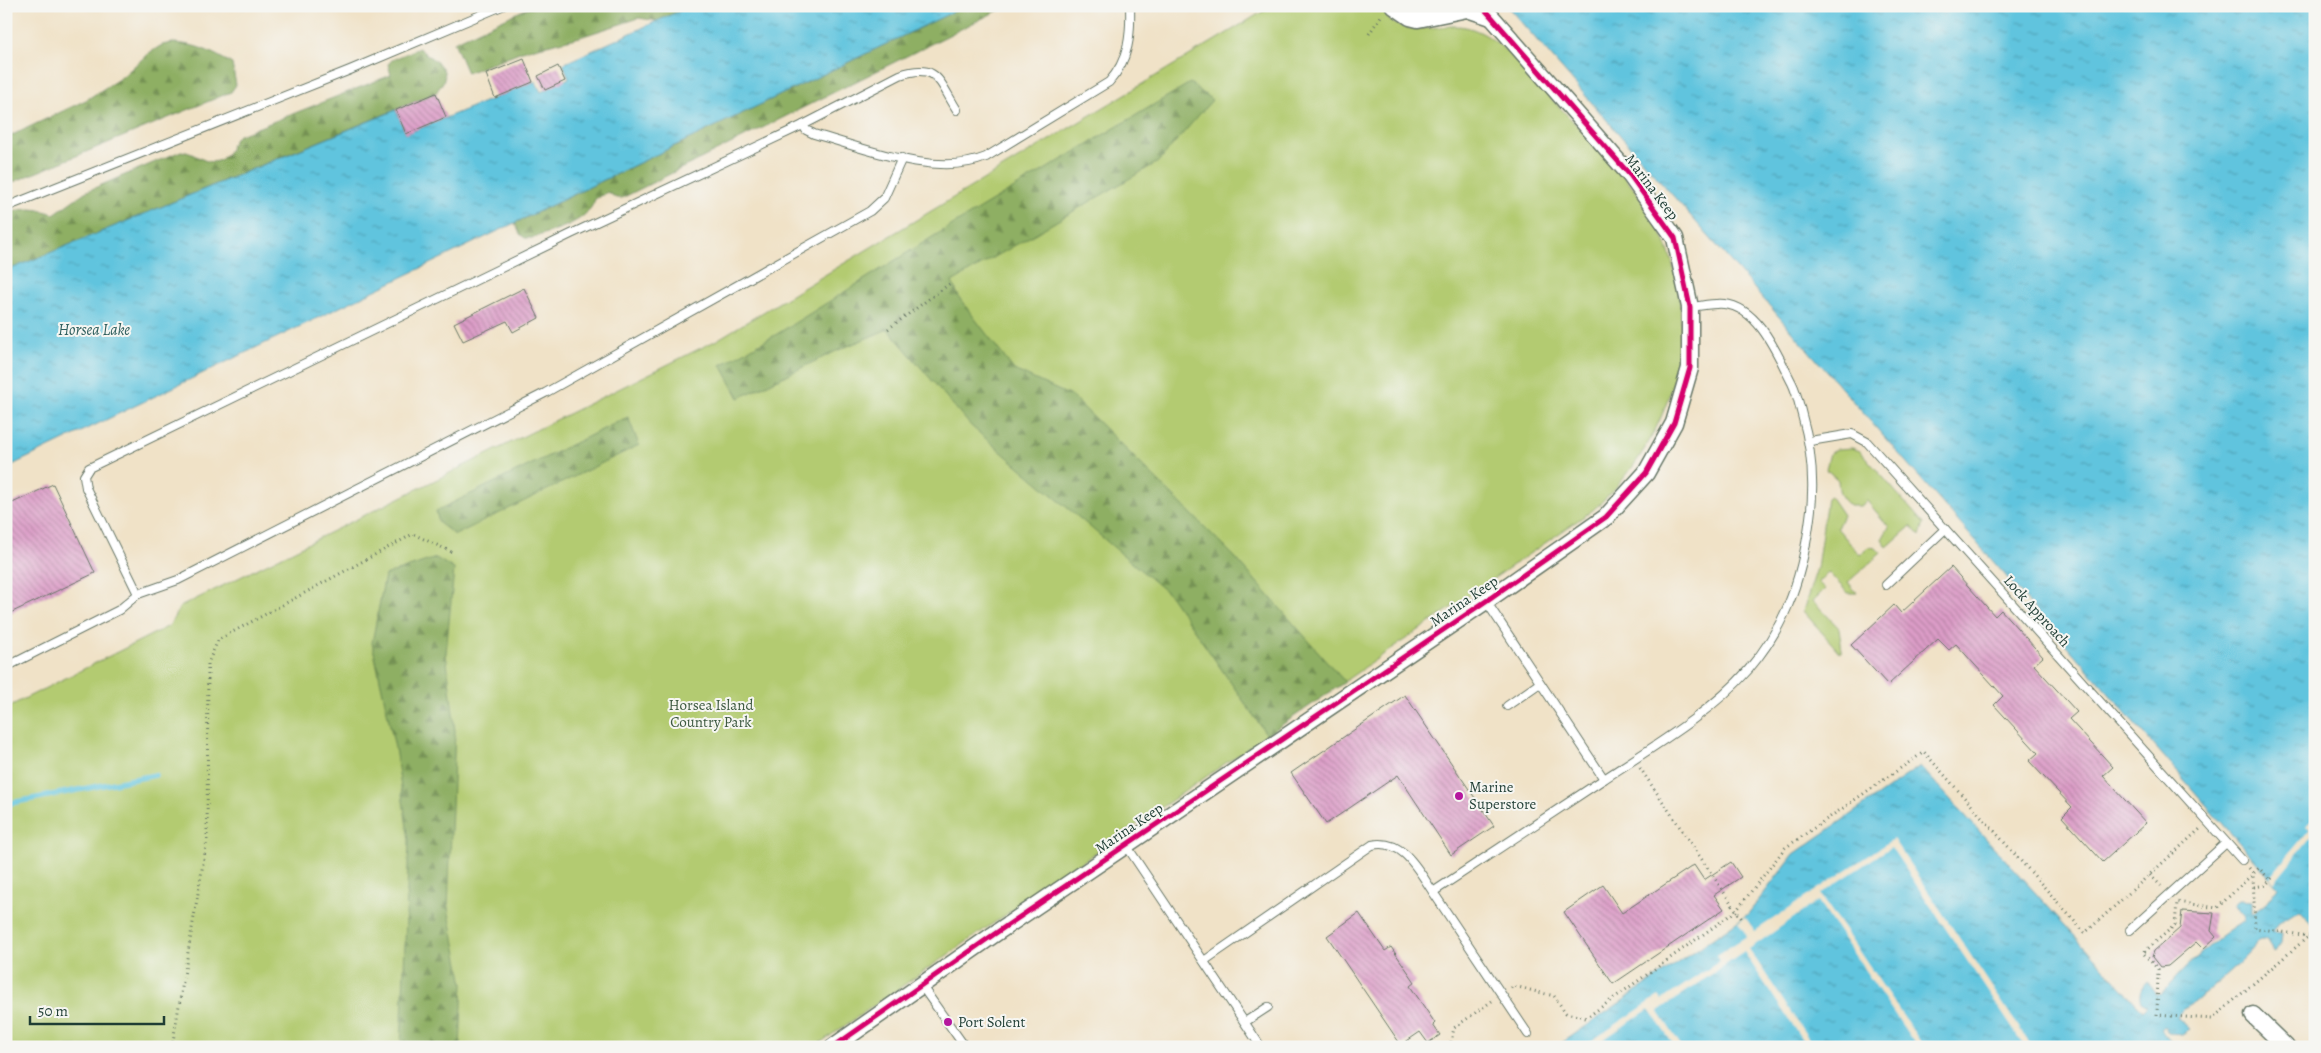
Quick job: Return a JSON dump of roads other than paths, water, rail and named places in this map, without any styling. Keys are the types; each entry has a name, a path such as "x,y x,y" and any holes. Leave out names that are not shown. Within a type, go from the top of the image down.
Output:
{"street":[{"name":"Marina Keep","path":"833,1047 1606,517 1646,473 1674,423 1690,368 1690,307 1675,238 1630,175 1486,11 1467,10 1418,19 1389,10"},
{"path":"2253,1015 2286,1047"}],"lane":[{"path":"6,206 350,70 502,6"},
{"path":"803,126 814,134 937,166 972,163 986,157 1109,82 1118,72 1126,58 1130,26 1130,6"},
{"path":"138,594 86,488 84,476 89,468 562,239 803,126 900,75 917,69 926,70 934,74 957,110"},
{"path":"6,667 119,610 138,594 178,580 545,393 870,211 884,198 902,158"},
{"path":"1432,892 1604,779 1635,761 1699,716 1732,689 1754,666 1772,637 1793,594 1808,535 1814,480 1810,441 1795,388 1770,339 1744,310 1725,304 1690,307"},
{"name":"Lock Approach","path":"1810,441 1846,434 1862,438 2242,860"},
{"path":"1886,585 1945,529"},
{"path":"1486,601 1604,779"},
{"path":"1506,706 1540,682"},
{"path":"2130,930 2226,843"},
{"path":"1126,845 1261,1047"},
{"path":"1204,961 1372,845 1392,846 1406,854 1528,1034"},
{"path":"921,985 964,1047"},
{"path":"1245,1022 1268,1007"}],"water":[{"name":"Horsea Lake","path":"690,6 965,6 6,468 6,271 396,110 406,134 533,82 536,82 541,92 569,78 563,64"},
{"path":"1507,6 2315,6 2315,927 2299,910 2279,923 2271,932 2282,933 2281,943 2274,953 2266,940 2260,940 2229,972 2195,1002 2180,1012 2177,1017 2190,1029 2182,1034 2168,1033 2164,1026 2160,1029 2175,1047 1556,1047 1748,914 1794,854 1920,766 2143,1011 2148,1006 2141,1002 2140,993 2147,981 2157,995 2162,994 2200,954 2244,921 2244,916 2232,905 2238,900 2252,901 2252,914 2264,906 2278,887"}],"waterway":[{"path":"6,804 155,775"}],"place":[{"name":"Marine Superstore","path":"1459,796"},
{"name":"Port Solent","path":"948,1022"}],"park label":[{"name":"Horsea Island Country Park","path":"711,714"}]}
